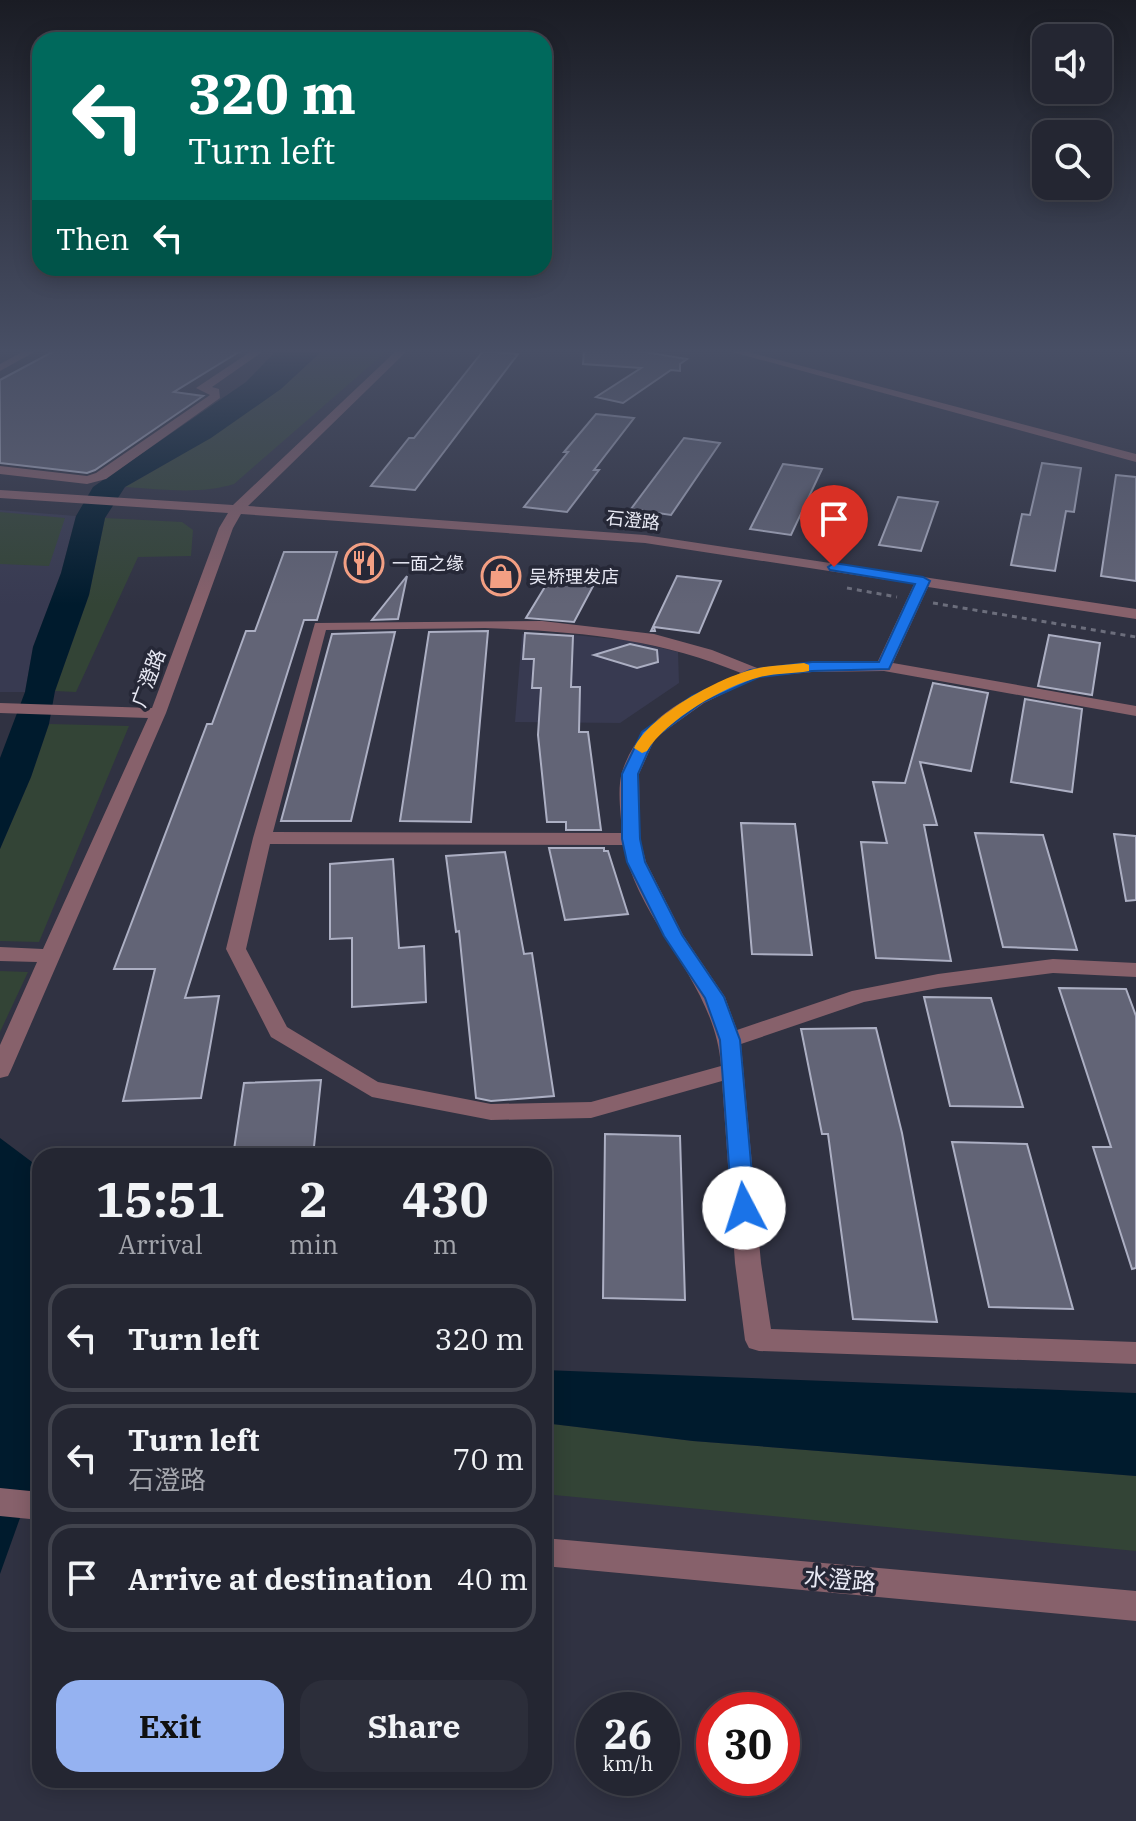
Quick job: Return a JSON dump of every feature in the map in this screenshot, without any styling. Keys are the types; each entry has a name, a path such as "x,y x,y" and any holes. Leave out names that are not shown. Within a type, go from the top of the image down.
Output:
{"street":[{"path":"0,470 87,480 101,476 160,435"},
{"name":"广澄路","path":"0,1070 158,713 226,528 237,509 314,435"},
{"path":"1049,435 1136,458"},
{"name":"石澄路","path":"0,494 645,539 1136,614"},
{"path":"884,666 923,581"},
{"path":"733,1070 591,1110 491,1112 372,1089 279,1032 236,949 262,838 320,626 504,625 594,629 722,656 755,673"},
{"path":"1136,711 884,666 812,667 755,673 698,699 648,735 630,774 631,839 636,862 673,936 714,997 730,1040 748,1263 759,1340 1136,1353"},
{"path":"1,708 158,713"},
{"path":"262,838 631,839"},
{"path":"2,954 53,956"},
{"path":"730,1040 860,996 938,981 1053,966 1136,970"},
{"path":"0,1502 32,1505"},
{"name":"水澄路","path":"552,1553 1136,1606"}],"path":[{"path":"838,586 1136,637"}],"shaded area":[{"path":"169,435 215,435 125,487 105,518 89,595 55,691 49,724 31,777 0,849 0,758 25,692 33,647 61,573 76,516 93,487"},
{"path":"0,510 76,516 61,573 33,647 25,692 0,692"},
{"path":"522,634 632,641 678,652 679,683 620,723 515,722"},
{"path":"0,1138 32,1162 32,1484 0,1574"},
{"path":"552,1370 1136,1393 1136,1476 693,1441 552,1424"}],"green space":[{"path":"211,435 290,435 234,484 194,490 125,487"},
{"path":"0,512 65,518 49,566 0,564"},
{"path":"105,518 182,522 193,530 191,556 138,557 76,692 55,691 89,595"},
{"path":"49,724 129,726 39,942 0,941 0,849 31,777"},
{"path":"0,971 28,972 0,1032"},
{"path":"552,1424 693,1441 1136,1476 1136,1551 552,1495"}],"building":[{"path":"0,435 146,435 87,473 0,463"},
{"path":"416,435 457,435 415,490 371,486 409,438"},
{"path":"578,435 621,435 567,512 524,507 568,452 564,452"},
{"path":"684,438 720,443 671,515 631,509"},
{"path":"1042,463 1081,468 1074,512 1066,511 1055,571 1011,565 1022,514 1030,515"},
{"path":"783,464 822,469 791,535 750,529"},
{"path":"1116,475 1136,477 1136,581 1101,576"},
{"path":"898,497 938,502 921,551 879,545"},
{"path":"284,552 337,552 317,620 304,620 185,998 219,996 201,1098 123,1101 155,969 114,969 207,724 212,724 246,631 255,631"},
{"path":"557,567 600,573 574,622 526,618"},
{"path":"407,576 398,619 372,620"},
{"path":"677,576 721,581 699,633 654,627 655,631 651,631"},
{"path":"488,631 471,822 400,821 429,632"},
{"path":"395,632 351,821 281,821 332,634"},
{"path":"525,633 573,636 571,687 580,687 579,732 588,732 601,830 566,830 566,822 547,822 538,735 541,688 532,688 534,659 523,659"},
{"path":"1049,635 1100,643 1092,695 1038,686"},
{"path":"630,644 657,650 658,662 637,668 594,655"},
{"path":"933,683 988,693 971,771 920,762 937,825 924,825 951,961 876,958 861,842 887,843 873,782 905,783"},
{"path":"1025,699 1082,709 1072,792 1011,782"},
{"path":"741,823 795,824 812,955 752,954"},
{"path":"975,833 1043,835 1077,950 1003,947"},
{"path":"1114,834 1136,836 1136,900 1126,901"},
{"path":"549,848 604,848 608,851 628,914 565,920"},
{"path":"505,852 524,954 532,953 554,1096 491,1101 476,1098 459,931 456,932 446,856"},
{"path":"393,859 399,948 424,946 426,1002 352,1007 352,938 330,939 330,864"},
{"path":"1059,988 1126,989 1136,1016 1136,1268 1132,1269 1093,1147 1111,1147"},
{"path":"924,997 991,998 1023,1107 950,1106"},
{"path":"876,1028 902,1133 937,1322 853,1319 828,1134 822,1134 801,1029"},
{"path":"321,1080 314,1148 234,1148 244,1083"},
{"path":"605,1134 680,1136 685,1300 603,1298"},
{"path":"952,1142 1027,1144 1073,1309 989,1307"}],"slow traffic":[{"path":"642,748 648,735 698,699 755,673 804,668"}],"place":[{"name":"一面之缘","path":"364,563"},
{"name":"吴桥理发店","path":"501,576"}],"route":[{"path":"744,1208 730,1040 714,997 673,936 636,862 631,839 630,774 648,735 698,699 755,673 812,667 884,666 923,581 834,567"}]}
